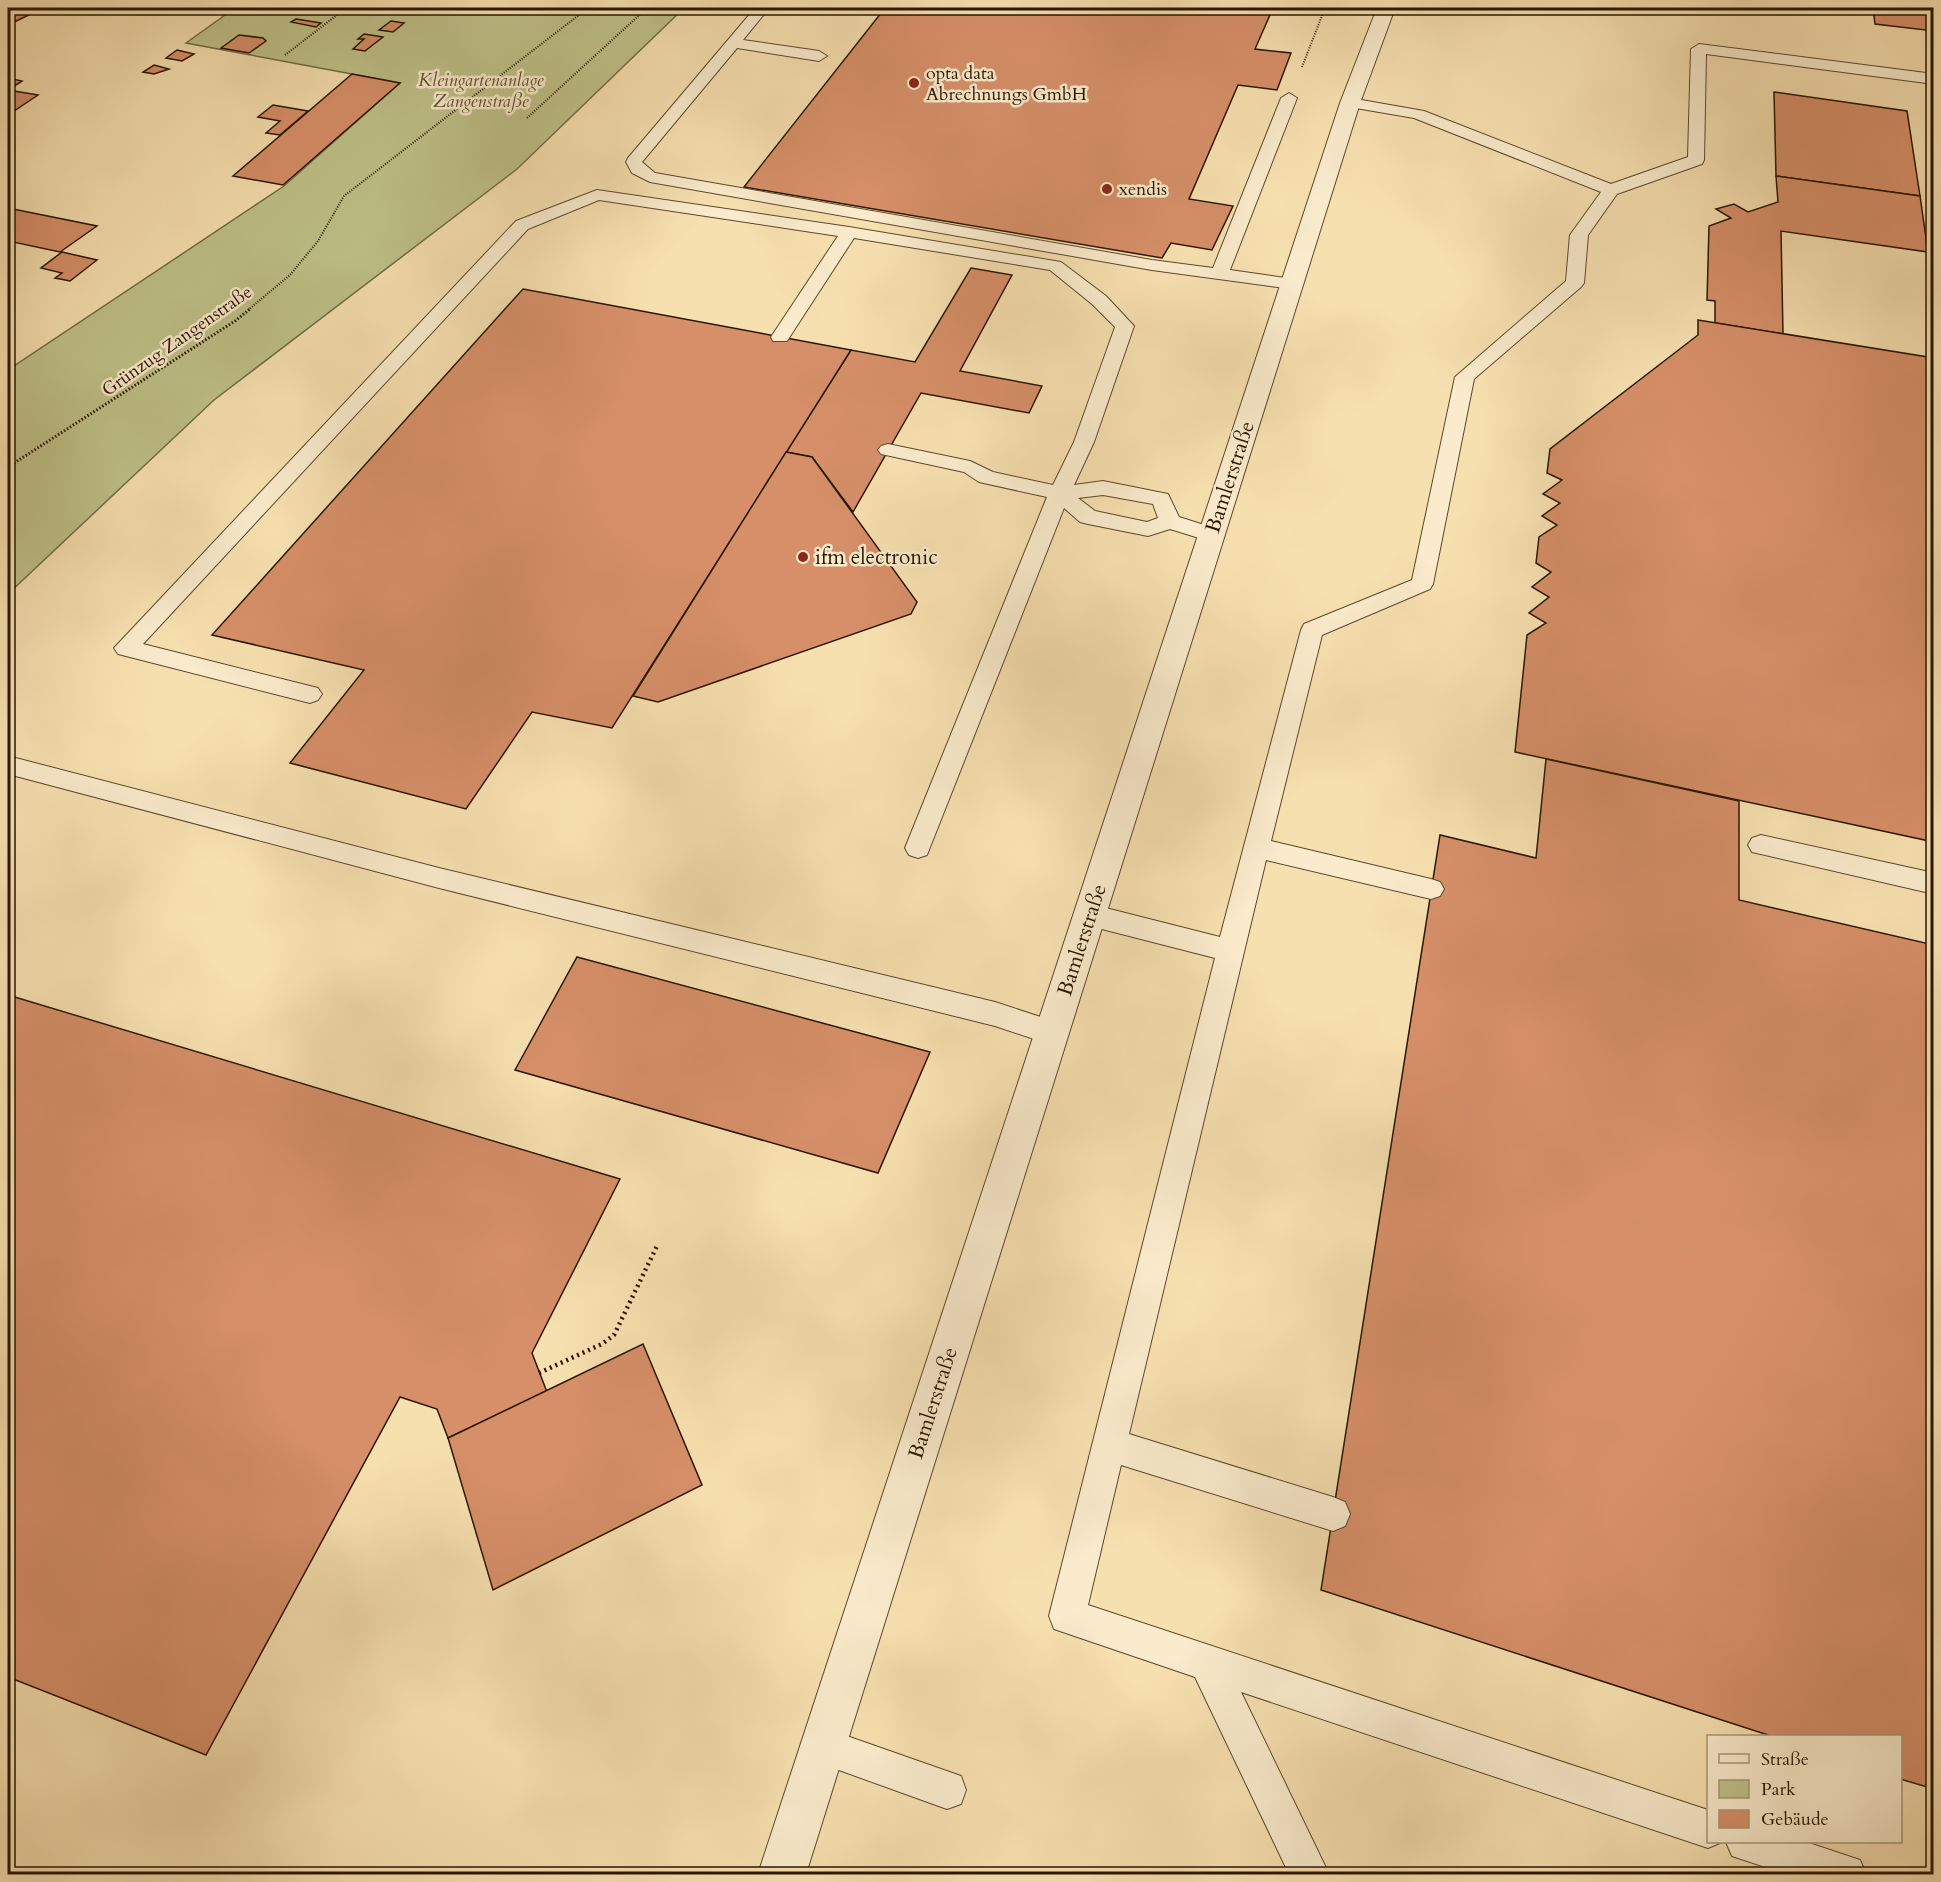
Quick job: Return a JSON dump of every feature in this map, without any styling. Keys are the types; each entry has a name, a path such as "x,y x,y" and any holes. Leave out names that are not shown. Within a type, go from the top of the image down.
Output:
{"street":[{"name":"Bamlerstraße","path":"782,1875 1350,103 1386,8"}],"lane":[{"path":"762,8 634,162 638,169 650,177 1152,265 1292,284"},
{"path":"732,43 819,56"},
{"path":"1707,1829 1067,1616 1111,1445 1230,951 1312,630 1422,584 1465,377 1575,283 1579,234 1611,190 1696,160 1699,49 1934,79"},
{"path":"1220,274 1289,98"},
{"path":"1350,103 1418,114 1611,190"},
{"path":"310,694 126,648 522,225 597,195 849,232 1054,266 1100,300 1125,326 1084,442 1059,493 918,848"},
{"path":"780,337 849,232"},
{"path":"888,450 970,467 986,477 1059,493 1103,488 1161,499 1170,521"},
{"path":"1059,493 1088,517 1148,529 1170,521 1212,534"},
{"path":"8,765 439,879 996,1014 1052,1033"},
{"path":"1761,845 1934,884"},
{"path":"1256,848 1431,889"},
{"path":"1090,915 1230,951"},
{"path":"1111,1445 1333,1514"},
{"path":"1208,1664 1309,1875"},
{"path":"824,1747 947,1790"},
{"path":"1749,1843 1846,1875"}],"path":[{"path":"285,55 346,8"},
{"name":"Grünzug Zangenstraße","path":"8,467 235,321 290,275 318,241 344,196 588,8"},
{"path":"527,118 647,8"},
{"path":"1289,98 1325,8"},
{"path":"539,1372 602,1344 614,1335 657,1246"}],"green space":[{"name":"Kleingartenanlage Zangenstraße","path":"235,8 684,8 517,169 214,400 8,594 8,370 284,186 400,83 186,43"}],"building":[{"path":"8,8 19,8 37,11 8,25"},
{"path":"885,8 1273,8 1255,49 1291,53 1277,90 1238,85 1189,199 1233,206 1212,250 1171,243 1162,258 744,187"},
{"path":"1873,8 1934,8 1934,31 1875,24"},
{"path":"296,19 321,23 316,27 291,22"},
{"path":"391,21 404,23 393,32 379,30"},
{"path":"364,34 383,37 365,51 353,49 364,39 358,39"},
{"path":"239,35 263,38 266,41 249,53 221,48"},
{"path":"177,50 194,54 182,61 166,58"},
{"path":"154,65 169,69 154,74 143,72"},
{"path":"352,74 400,83 283,185 233,176"},
{"path":"8,78 22,81 8,90"},
{"path":"8,90 38,95 8,115"},
{"path":"1774,92 1907,111 1920,196 1776,176"},
{"path":"273,105 308,111 280,135 266,133 280,121 258,117"},
{"path":"1776,176 1920,196 1928,252 1781,231 1783,334 1715,323 1715,301 1707,300 1709,226 1731,218 1716,209 1734,204 1748,212 1778,202"},
{"path":"8,208 97,226 60,252 8,241"},
{"path":"62,252 97,260 70,281 55,278 62,273 41,268"},
{"path":"971,268 1012,275 960,371 1042,386 1029,413 921,393 853,512 812,457 786,452 851,350 915,362"},
{"path":"523,289 851,350 612,728 532,712 466,809 290,763 364,670 212,635"},
{"path":"1698,320 1934,358 1934,842 1515,752 1527,635 1546,623 1529,613 1549,597 1532,587 1551,572 1536,563 1539,537 1557,525 1542,516 1560,503 1543,494 1562,480 1547,473 1550,449 1698,335"},
{"name":"ifm electronic","path":"786,452 812,457 917,602 911,614 658,702 633,696"},
{"path":"1546,759 1739,801 1739,900 1934,945 1934,1789 1902,1780 1902,1735 1768,1735 1321,1590 1440,835 1536,858"},
{"path":"577,957 930,1052 878,1173 515,1070"},
{"path":"8,995 620,1179 532,1353 547,1392 448,1438 437,1409 400,1397 206,1755 8,1677"},
{"path":"643,1344 702,1485 493,1590 448,1438"}],"place":[{"name":"opta data Abrechnungs GmbH","path":"914,83"},
{"name":"xendis","path":"1107,189"},
{"name":"ifm electronic","path":"803,557"}]}
